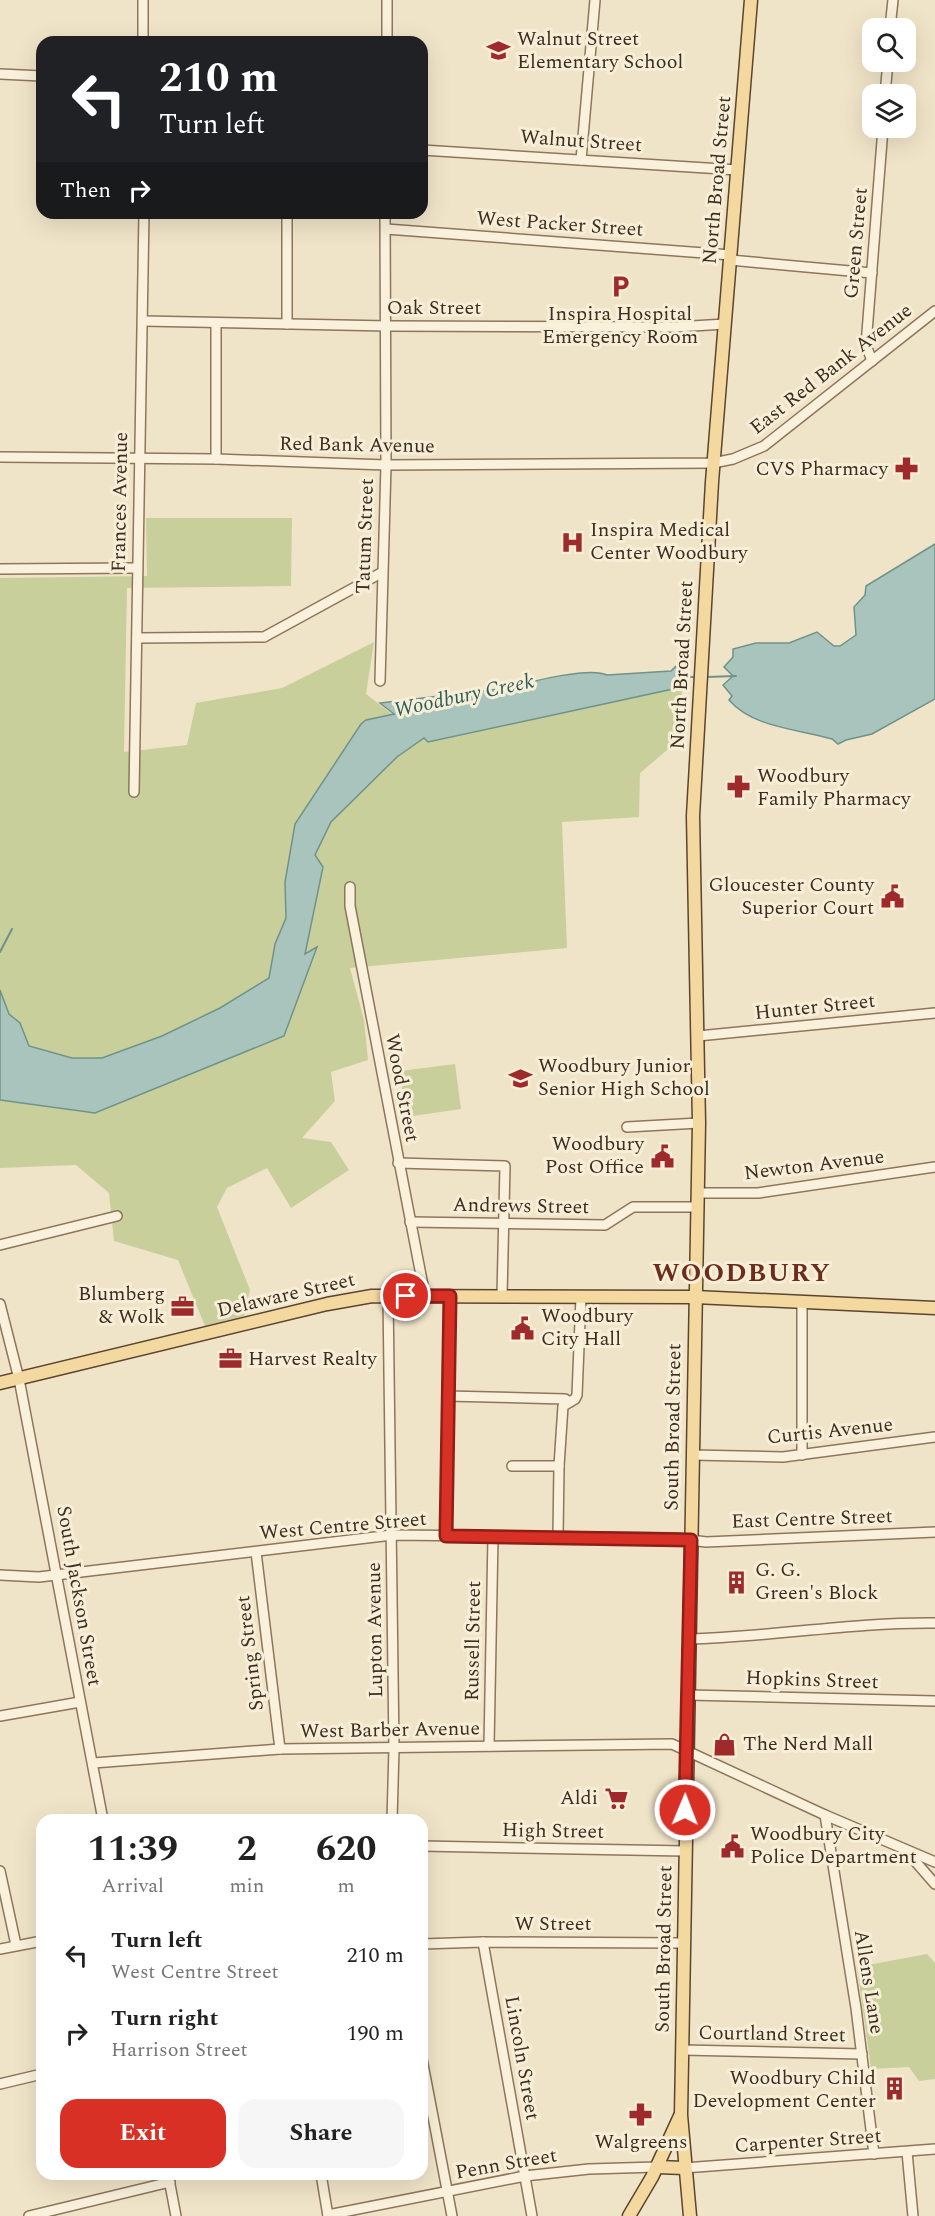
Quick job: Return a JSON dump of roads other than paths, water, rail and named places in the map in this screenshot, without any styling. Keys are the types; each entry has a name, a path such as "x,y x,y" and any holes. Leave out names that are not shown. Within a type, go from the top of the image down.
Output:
{"main road":[{"name":"North Broad Street","path":"695,1297 699,1123 692,841 713,463 751,0"},
{"name":"Delaware Street","path":"0,1383 353,1298 388,1296 695,1297 935,1308"},
{"name":"South Broad Street","path":"690,2216 684,2169 681,2115 695,1297"},
{"path":"629,2216 657,2167 681,2115"},
{"path":"657,2167 684,2169"}],"street":[{"path":"143,0 143,36"},
{"path":"387,0 387,36"},
{"path":"581,160 595,0"},
{"path":"891,18 892,0"},
{"path":"0,74 36,76"},
{"name":"Green Street","path":"872,361 866,345 882,138"},
{"name":"Walnut Street","path":"428,150 738,170"},
{"name":"Frances Avenue","path":"134,792 144,219"},
{"path":"287,219 287,324"},
{"name":"Tatum Street","path":"380,681 388,326 385,219"},
{"name":"West Packer Street","path":"386,230 731,258 872,273"},
{"name":"East Red Bank Avenue","path":"713,463 733,459 764,446 935,310"},
{"name":"Oak Street","path":"143,321 388,326 676,327 725,324"},
{"path":"216,323 216,459"},
{"name":"Red Bank Avenue","path":"0,457 216,459 386,465 713,463"},
{"path":"0,569 137,568"},
{"path":"136,638 264,637 381,573"},
{"name":"Wood Street","path":"350,887 350,906 425,1296"},
{"name":"Hunter Street","path":"698,1036 935,1013"},
{"path":"627,1127 699,1123"},
{"path":"399,1163 505,1166 502,1296"},
{"name":"Newton Avenue","path":"698,1193 755,1193 935,1167"},
{"name":"Andrews Street","path":"410,1222 605,1225 633,1207 698,1207"},
{"path":"0,1245 117,1216"},
{"name":"Lupton Avenue","path":"388,1296 394,1748 392,1814"},
{"path":"446,1536 450,1296"},
{"path":"558,1536 563,1406 577,1395 581,1297"},
{"path":"802,1302 802,1455"},
{"name":"South Jackson Street","path":"0,1304 20,1379 102,1814"},
{"path":"447,1396 565,1399 570,1402"},
{"name":"Curtis Avenue","path":"692,1455 783,1457 935,1437"},
{"path":"512,1466 559,1466"},
{"name":"East Centre Street","path":"691,1540 706,1542 935,1532"},
{"name":"West Centre Street","path":"0,1575 58,1575 392,1535 691,1540"},
{"name":"Russell Street","path":"489,1746 493,1537"},
{"name":"Spring Street","path":"256,1552 279,1749"},
{"path":"689,1640 879,1623 935,1623"},
{"name":"Hopkins Street","path":"688,1695 935,1701"},
{"path":"0,1716 81,1702"},
{"name":"West Barber Avenue","path":"93,1763 279,1749 672,1744 825,1815 935,1862"},
{"name":"Allens Lane","path":"825,1815 862,2054 874,2154"},
{"name":"High Street","path":"428,1846 685,1851"},
{"path":"906,1851 935,1884"},
{"path":"0,1871 16,1945"},
{"path":"0,1949 36,1942"},
{"name":"Lincoln Street","path":"483,1942 532,2216"},
{"name":"W Street","path":"428,1944 683,1943"},
{"name":"Courtland Street","path":"682,2050 862,2054"},
{"path":"0,2084 36,2075"},
{"path":"428,2090 452,2216"},
{"name":"Carpenter Street","path":"684,2169 935,2149"},
{"path":"907,2152 913,2216"},
{"name":"Penn Street","path":"328,2215 525,2176 589,2169 657,2167"},
{"path":"29,2216 162,2180"},
{"path":"169,2180 176,2216"},
{"path":"322,2180 328,2215"}],"water":[{"path":"935,544 935,699 872,734 838,744 832,739 763,722 739,709 729,700 732,696 723,685 733,676 724,667 733,657 733,649 756,643 789,643 817,632 834,646 840,646 856,635 854,607 865,595 866,586"},
{"path":"681,661 688,661 682,687 428,742 424,738 397,757 331,822 315,855 323,867 305,954 317,947 284,1036 95,1113 0,1100 0,990 9,1014 20,1023 29,1046 72,1058 102,1058 162,1036 220,1008 269,978 275,944 286,918 285,882 295,824 361,724 366,720 394,714 380,703 516,687 576,673 607,675 671,671"}],"waterway":[{"name":"Woodbury Creek","path":"706,677 736,676"},
{"name":"Woodbury Creek","path":"686,677 697,677"},
{"path":"0,952 12,929"}],"place":[{"name":"Walnut Street Elementary School","path":"499,50"},
{"name":"Inspira Hospital Emergency Room","path":"620,287"},
{"name":"CVS Pharmacy","path":"906,469"},
{"name":"Inspira Medical Center Woodbury","path":"572,542"},
{"name":"Woodbury Family Pharmacy","path":"739,787"},
{"name":"Gloucester County Superior Court","path":"892,896"},
{"name":"Woodbury Junior Senior High School","path":"520,1078"},
{"name":"Woodbury Post Office","path":"662,1156"},
{"name":"Blumberg & Wolk","path":"183,1306"},
{"name":"Woodbury City Hall","path":"523,1328"},
{"name":"Harvest Realty","path":"230,1359"},
{"name":"G. G. Green's Block","path":"737,1582"},
{"name":"The Nerd Mall","path":"725,1744"},
{"name":"Aldi","path":"616,1798"},
{"name":"Woodbury City Police Department","path":"732,1846"},
{"name":"Woodbury Child Development Center","path":"894,2089"},
{"name":"Walgreens","path":"641,2114"}],"district":[{"name":"WOODBURY","path":"742,1273"}]}
